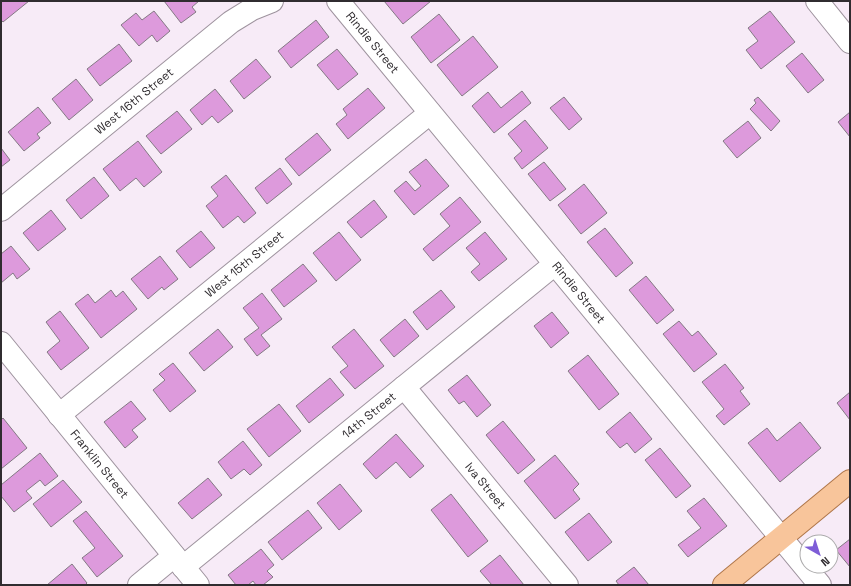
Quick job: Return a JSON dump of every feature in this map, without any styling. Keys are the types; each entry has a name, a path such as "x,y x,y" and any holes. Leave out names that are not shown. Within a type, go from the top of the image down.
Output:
{"main road":[{"path":"724,585 850,481"}],"street":[{"name":"West 16th Street","path":"1,210 231,22 252,9 272,1"},
{"name":"Rindie Street","path":"338,1 820,585"},
{"path":"817,1 850,42"},
{"name":"West 15th Street","path":"60,415 430,112"},
{"name":"14th Street","path":"139,585 178,561 404,387 554,264"},
{"name":"Franklin Street","path":"1,343 198,585"},
{"name":"Iva Street","path":"404,387 567,585"}],"building":[{"path":"1,1 29,1 3,22 1,20"},
{"path":"164,1 199,1 192,7 196,12 181,23"},
{"path":"384,1 431,1 403,24"},
{"path":"154,11 170,31 157,42 152,35 139,46 121,25 136,13 142,20"},
{"path":"770,11 795,42 761,69 746,50 758,41 748,28"},
{"path":"439,14 460,40 431,63 411,37"},
{"path":"316,20 329,37 291,68 278,51"},
{"path":"473,36 498,67 462,96 437,65"},
{"path":"119,44 132,61 100,86 87,69"},
{"path":"337,49 358,74 338,90 317,65"},
{"path":"802,53 824,80 808,93 786,66"},
{"path":"256,59 271,77 244,99 230,81"},
{"path":"76,79 93,100 69,120 52,99"},
{"path":"368,88 385,108 348,139 336,124 347,115 343,109"},
{"path":"215,89 233,111 218,123 212,116 202,125 190,110"},
{"path":"522,91 531,103 494,133 472,106 488,92 501,108"},
{"path":"564,97 582,119 569,130 550,108"},
{"path":"758,97 780,121 771,131 750,109 756,103 754,100"},
{"path":"38,107 51,123 37,134 40,138 24,151 8,132"},
{"path":"177,111 192,129 161,154 146,136"},
{"path":"850,112 850,137 838,122"},
{"path":"525,120 548,148 522,169 514,158 522,151 508,134"},
{"path":"748,121 761,138 737,158 723,141"},
{"path":"317,133 331,150 299,176 285,159"},
{"path":"138,141 162,172 144,187 136,178 120,191 103,169"},
{"path":"1,148 10,160 1,167"},
{"path":"426,159 449,186 414,215 394,191 406,181 415,191 421,186 409,172"},
{"path":"544,162 566,189 550,201 528,174"},
{"path":"280,168 292,184 267,204 255,188"},
{"path":"226,175 256,213 244,223 238,216 223,228 206,206 218,196 211,187"},
{"path":"94,177 109,196 81,219 66,200"},
{"path":"584,184 607,213 581,234 558,205"},
{"path":"460,197 481,222 433,261 423,249 450,226 440,214"},
{"path":"374,200 387,217 361,238 347,222"},
{"path":"51,210 66,229 38,251 23,233"},
{"path":"605,228 633,263 616,277 587,242"},
{"path":"201,231 215,248 190,268 176,251"},
{"path":"339,232 361,260 336,281 313,253"},
{"path":"485,232 507,259 479,281 471,272 480,264 466,248"},
{"path":"11,246 30,269 17,279 13,273 1,283 1,254"},
{"path":"160,256 178,279 164,290 162,287 148,299 131,279"},
{"path":"303,264 317,281 284,307 271,290"},
{"path":"646,276 674,310 657,324 629,290"},
{"path":"111,290 116,297 123,291 137,309 101,338 75,304 88,294 95,303"},
{"path":"441,290 455,307 427,330 413,312"},
{"path":"262,293 282,319 261,335 270,346 257,356 244,339 259,328 243,308"},
{"path":"60,311 89,348 61,370 47,352 60,341 46,322"},
{"path":"552,312 569,333 551,348 534,326"},
{"path":"405,319 419,336 394,357 380,340"},
{"path":"679,321 692,336 698,331 717,354 694,372 663,334"},
{"path":"218,329 233,347 204,371 189,353"},
{"path":"354,329 384,366 355,389 340,372 348,366 332,347"},
{"path":"588,355 619,394 599,410 568,371"},
{"path":"173,363 196,391 170,412 153,390 165,380 159,374"},
{"path":"725,364 744,388 740,391 750,404 724,425 716,416 724,409 702,382"},
{"path":"467,375 491,405 477,417 464,401 459,404 448,390"},
{"path":"330,378 344,395 309,423 296,406"},
{"path":"850,392 850,420 837,403"},
{"path":"131,401 146,419 132,430 138,437 125,448 104,422"},
{"path":"279,404 301,431 269,457 247,429"},
{"path":"630,412 652,439 635,453 627,443 620,448 606,432"},
{"path":"3,418 27,448 1,469 1,420"},
{"path":"503,421 535,460 518,474 486,435"},
{"path":"800,422 821,448 780,482 748,443 767,428 777,441"},
{"path":"396,434 424,466 410,478 396,462 376,479 363,464"},
{"path":"243,441 262,465 250,475 244,469 231,479 218,462"},
{"path":"660,448 691,486 676,498 645,460"},
{"path":"40,453 58,476 45,486 40,480 26,491 32,498 14,512 1,496 1,485"},
{"path":"555,455 579,484 573,490 580,499 555,519 524,481"},
{"path":"208,478 222,495 192,519 178,503"},
{"path":"63,480 82,502 51,527 33,504"},
{"path":"340,484 362,511 339,530 317,503"},
{"path":"451,494 488,541 468,557 431,510"},
{"path":"704,498 727,526 688,557 678,545 701,528 687,511"},
{"path":"308,510 322,528 282,560 268,542"},
{"path":"86,511 123,556 97,577 82,558 95,548 73,521"},
{"path":"589,513 612,542 588,561 565,532"},
{"path":"850,539 850,567 839,554 839,548"},
{"path":"261,549 274,565 267,571 273,577 263,585 256,585 253,581 248,585 236,585 228,575"},
{"path":"500,555 524,585 492,585 480,571"},
{"path":"72,564 87,583 85,585 47,585"},
{"path":"634,567 649,585 619,585 616,581"}]}
